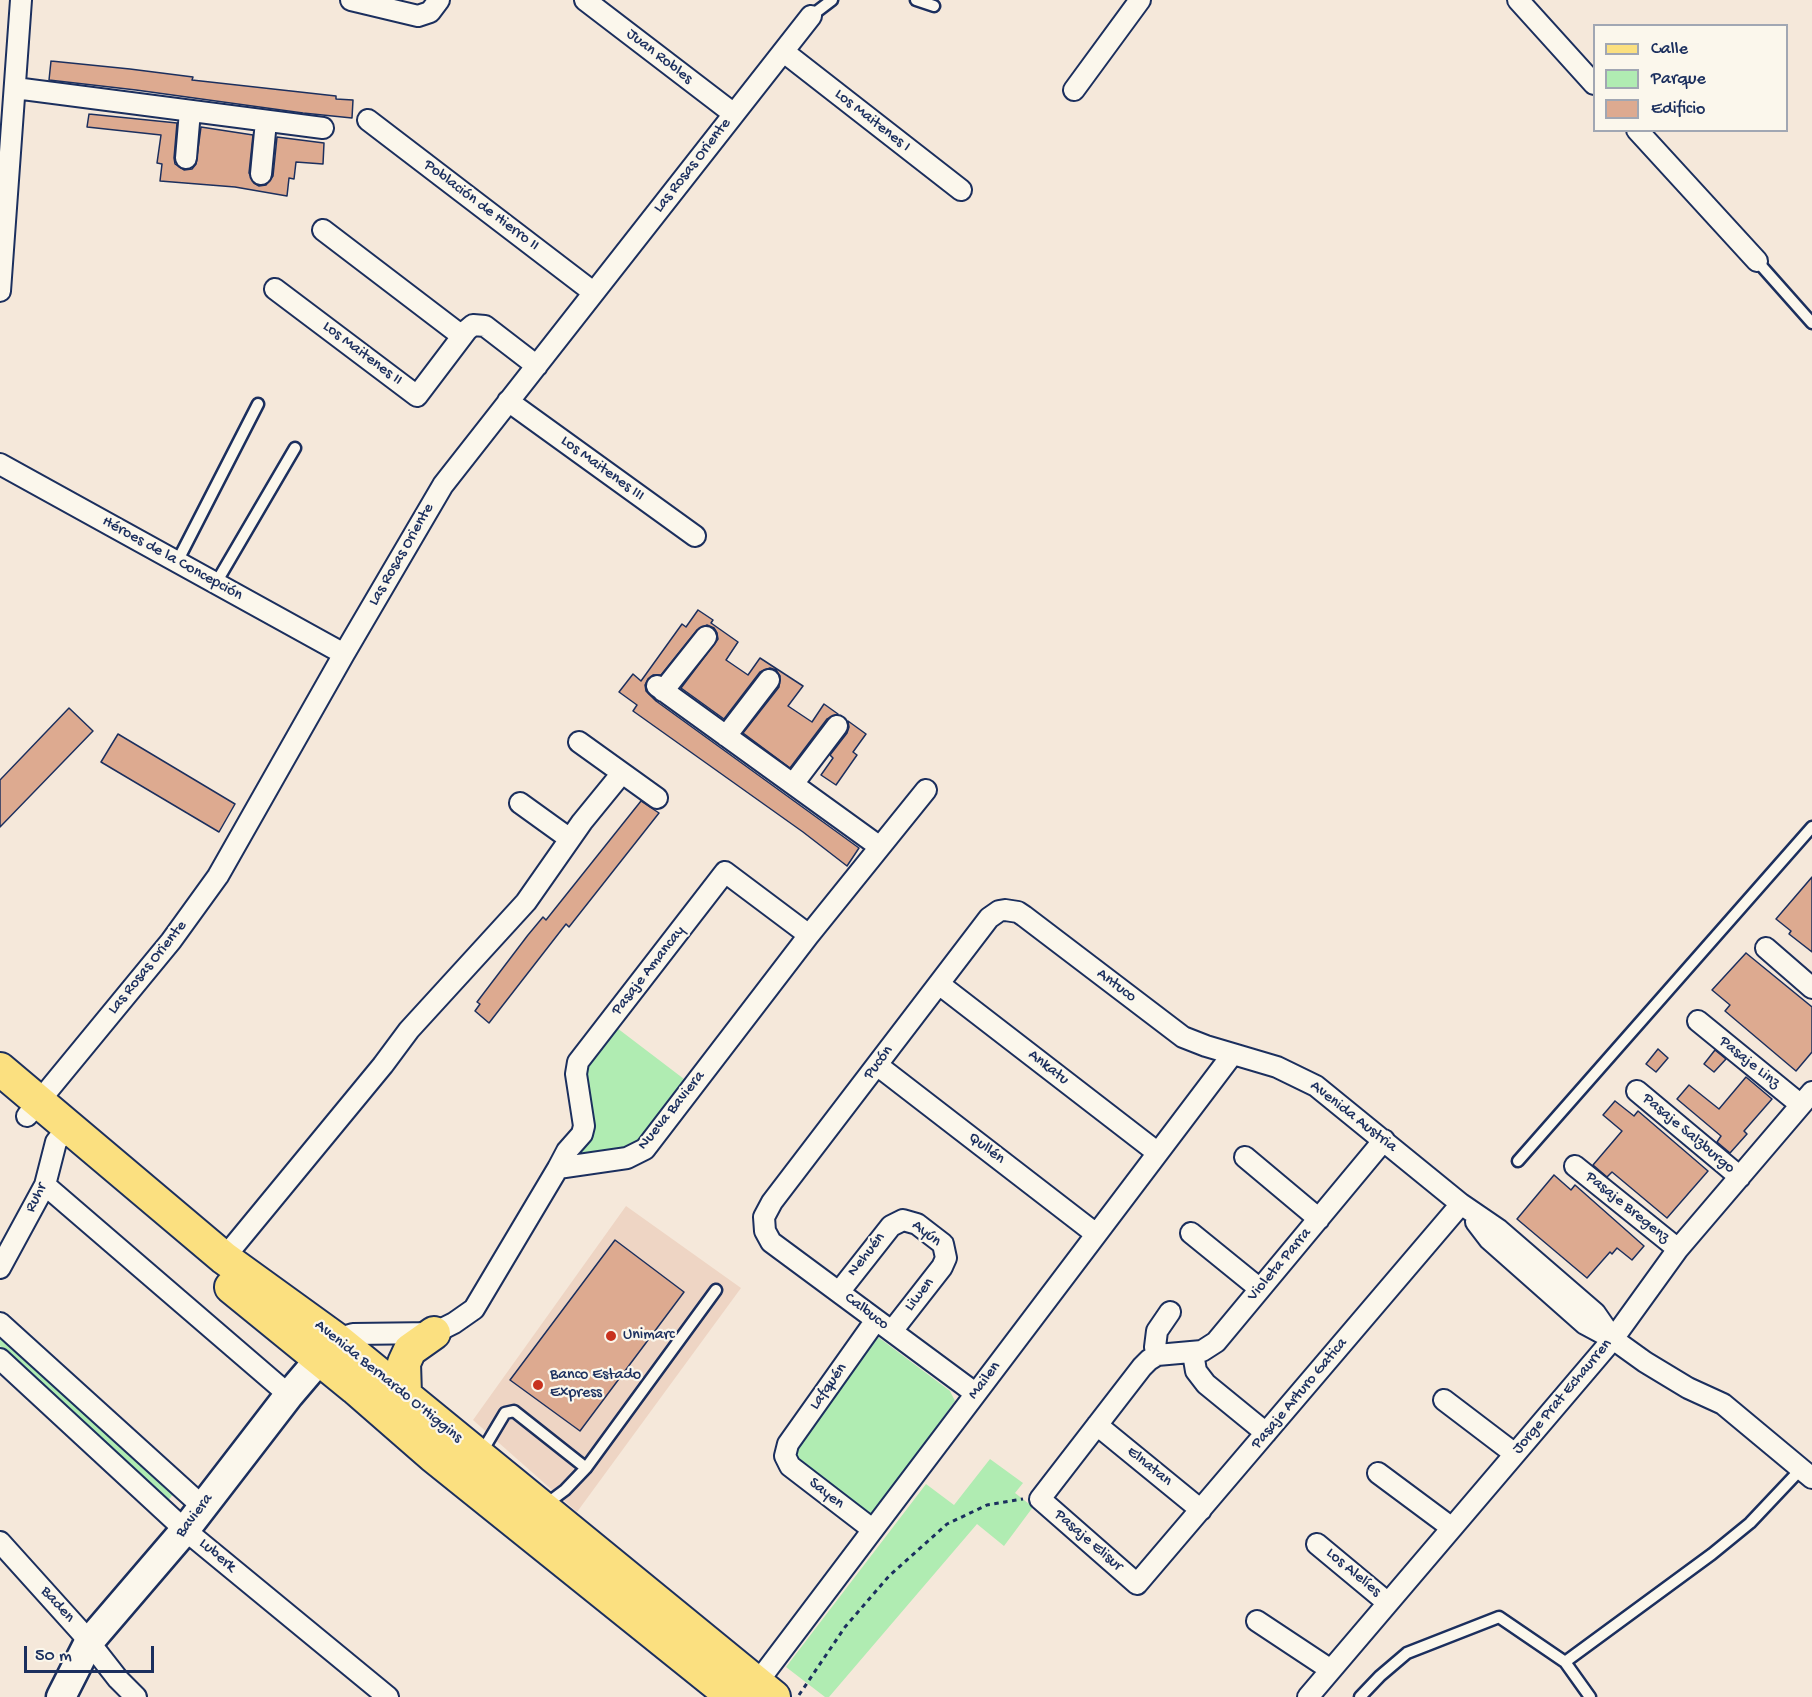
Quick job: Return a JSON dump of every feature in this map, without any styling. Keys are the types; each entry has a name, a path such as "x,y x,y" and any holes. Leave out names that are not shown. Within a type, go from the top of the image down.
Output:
{"main road":[{"name":"Avenida Bernardo O'Higgins","path":"0,1069 33,1109 62,1134 328,1349 405,1395 479,1455 532,1518"},
{"name":"Avenida Bernardo O'Higgins","path":"0,1094 33,1109"},
{"name":"Avenida Bernardo O'Higgins","path":"62,1134 224,1258 328,1349 433,1456 532,1518 756,1694"},
{"path":"405,1395 404,1363 410,1350 434,1333"}],"street":[{"path":"0,291 21,0"},
{"path":"351,0 418,16 430,12 439,0"},
{"name":"Juan Robles","path":"585,0 734,114"},
{"path":"1074,90 1140,0"},
{"path":"1518,0 1593,83"},
{"name":"Las Rosas Oriente","path":"33,1109 195,911 218,876 443,485 811,16"},
{"name":"Los Maitenes I","path":"783,52 961,190"},
{"path":"15,88 323,128"},
{"path":"186,158 190,111"},
{"name":"Población de Hierro II","path":"368,120 593,292"},
{"path":"261,174 266,121"},
{"path":"1639,132 1757,261"},
{"path":"323,230 462,336 473,326 485,327 537,366"},
{"name":"Los Maitenes II","path":"275,289 417,396 462,336"},
{"name":"Los Maitenes III","path":"508,401 695,536"},
{"name":"Héroes de la Concepción","path":"0,464 344,654"},
{"path":"706,637 660,688 880,848"},
{"path":"726,736 770,680"},
{"path":"793,784 837,726"},
{"path":"579,742 657,798"},
{"path":"224,1258 383,1065 409,1030 526,902 570,839 622,773"},
{"name":"Nueva Baviera","path":"558,1168 627,1158 645,1149 809,935 926,790"},
{"path":"520,803 570,839"},
{"name":"Pasaje Amancay","path":"558,1168 567,1151 582,1134 584,1126 576,1074 578,1062 725,872 809,935"},
{"name":"Pucón","path":"764,1225 767,1209 876,1065 989,918 1005,910"},
{"name":"Antuco","path":"1005,910 1018,912 1024,916 1183,1037 1232,1055"},
{"path":"1766,948 1812,988"},
{"name":"Ankatu","path":"939,984 1158,1153"},
{"name":"Pasaje Linz","path":"1698,1021 1807,1099"},
{"name":"Avenida Austria","path":"1232,1055 1276,1067 1316,1086 1461,1204 1499,1230 1595,1313 1613,1339 1688,1388 1724,1404 1807,1474"},
{"name":"Mailen","path":"756,1694 872,1529 1232,1055"},
{"name":"Qullén","path":"876,1065 1096,1234"},
{"name":"Pasaje Salzburgo","path":"1637,1091 1740,1177"},
{"name":"Jorge Prat Echaurren","path":"1308,1697 1613,1339 1678,1249 1807,1099"},
{"name":"Ruhr","path":"0,1268 45,1185 62,1134"},
{"name":"Violeta Parra","path":"1157,1355 1193,1353 1202,1351 1216,1342 1384,1140"},
{"path":"1245,1157 1319,1219"},
{"name":"Pasaje Bregenz","path":"1575,1166 1678,1249"},
{"path":"328,1349 352,1334 434,1333 474,1309 558,1168"},
{"path":"45,1185 289,1395"},
{"name":"Pasaje Arturo Gatica","path":"1137,1584 1461,1204"},
{"name":"Ayún","path":"898,1221 913,1221 940,1241 945,1249 946,1258"},
{"name":"Nehuén","path":"839,1292 891,1226 898,1221"},
{"name":"Calbuco","path":"764,1225 771,1242 975,1393"},
{"path":"1191,1233 1260,1289"},
{"name":"Liwen","path":"884,1326 942,1268 946,1258"},
{"path":"1040,1499 1142,1367 1157,1355 1155,1347 1157,1330 1170,1312"},
{"path":"0,1323 202,1506"},
{"name":"Lafquén","path":"785,1456 788,1444 884,1326"},
{"name":"Baviera","path":"61,1697 89,1642 185,1530 289,1395 328,1349"},
{"path":"1193,1353 1196,1371 1206,1384 1266,1433"},
{"name":"Luberk","path":"0,1359 185,1530 388,1697"},
{"path":"1444,1400 1515,1454"},
{"name":"Elnatan","path":"1097,1425 1201,1510"},
{"name":"Sayen","path":"785,1456 790,1466 872,1529"},
{"path":"1378,1473 1452,1528"},
{"name":"Pasaje Elisur","path":"1040,1499 1137,1584"},
{"name":"Baden","path":"0,1542 136,1697"},
{"name":"Los Alelíes","path":"1317,1544 1388,1603"},
{"path":"1257,1621 1331,1670"}],"lane":[{"path":"811,16 832,0"},
{"path":"916,0 934,6"},
{"path":"1757,261 1812,323"},
{"path":"177,562 258,404"},
{"path":"216,583 295,448"},
{"path":"1518,1161 1812,827"},
{"path":"532,1518 565,1490 586,1468 716,1290"},
{"path":"479,1455 505,1413 514,1411 586,1468"},
{"path":"1565,1662 1712,1554 1807,1474"},
{"path":"1360,1697 1407,1653 1500,1617 1565,1662 1590,1697"}],"path":[{"path":"756,1694 845,1627 889,1576 947,1524 987,1505 1022,1499 1040,1499"}],"shaded area":[{"path":"626,1206 741,1288 577,1512 473,1420"}],"green space":[{"path":"617,1028 684,1079 645,1136 627,1150 575,1155 594,1128 583,1079 585,1067"},
{"path":"0,1328 177,1489 167,1502 0,1346"},
{"path":"878,1337 950,1391 955,1401 870,1518 794,1459 795,1449"},
{"path":"990,1459 1023,1483 1015,1493 1033,1507 1004,1546 977,1524 829,1697 825,1697 786,1667 926,1484 954,1505"}],"building":[{"path":"51,61 336,96 336,99 353,100 352,118 49,80"},
{"path":"89,114 177,123 174,158 175,164 184,170 192,169 196,164 201,127 253,135 249,173 254,183 259,186 266,185 273,176 277,137 324,143 323,164 296,162 294,179 289,178 287,196 235,187 160,181 162,164 157,163 161,135 87,127"},
{"path":"698,610 713,620 711,623 738,642 726,660 748,675 760,658 803,686 788,706 812,722 824,704 838,714 827,719 790,768 743,733 779,687 780,676 776,670 770,668 760,672 724,719 681,688 718,639 714,628 707,625 697,630 661,675 653,675 648,679 645,685 646,691 656,701 859,848 847,866 633,711 637,705 619,692 633,674 641,681 682,624 686,627"},
{"path":"69,708 93,731 0,827 0,780"},
{"path":"848,721 866,734 853,752 857,755 836,785 821,775 833,758 830,755 847,733"},
{"path":"118,734 235,804 219,832 101,762"},
{"path":"641,801 659,813 569,927 566,924 489,1023 475,1011 480,1004 477,1002 528,935 543,917 546,920"},
{"path":"1812,877 1812,952 1789,934 1791,931 1776,919"},
{"path":"1746,953 1812,1007 1812,1052 1796,1071 1725,1011 1730,1005 1712,990"},
{"path":"1658,1049 1668,1058 1656,1072 1646,1064"},
{"path":"1715,1050 1726,1059 1714,1072 1704,1064"},
{"path":"1746,1077 1772,1099 1744,1131 1747,1134 1730,1153 1717,1142 1721,1136 1677,1099 1689,1085 1719,1109"},
{"path":"1615,1101 1634,1116 1638,1111 1708,1171 1667,1218 1612,1172 1607,1177 1593,1165 1622,1131 1603,1115"},
{"path":"1554,1175 1571,1190 1575,1185 1644,1246 1632,1260 1617,1248 1612,1254 1610,1252 1587,1278 1517,1219"},
{"path":"615,1240 684,1292 580,1431 510,1380"}],"place":[{"name":"Unimarc","path":"611,1336"},
{"name":"Banco Estado Express","path":"538,1385"}]}
